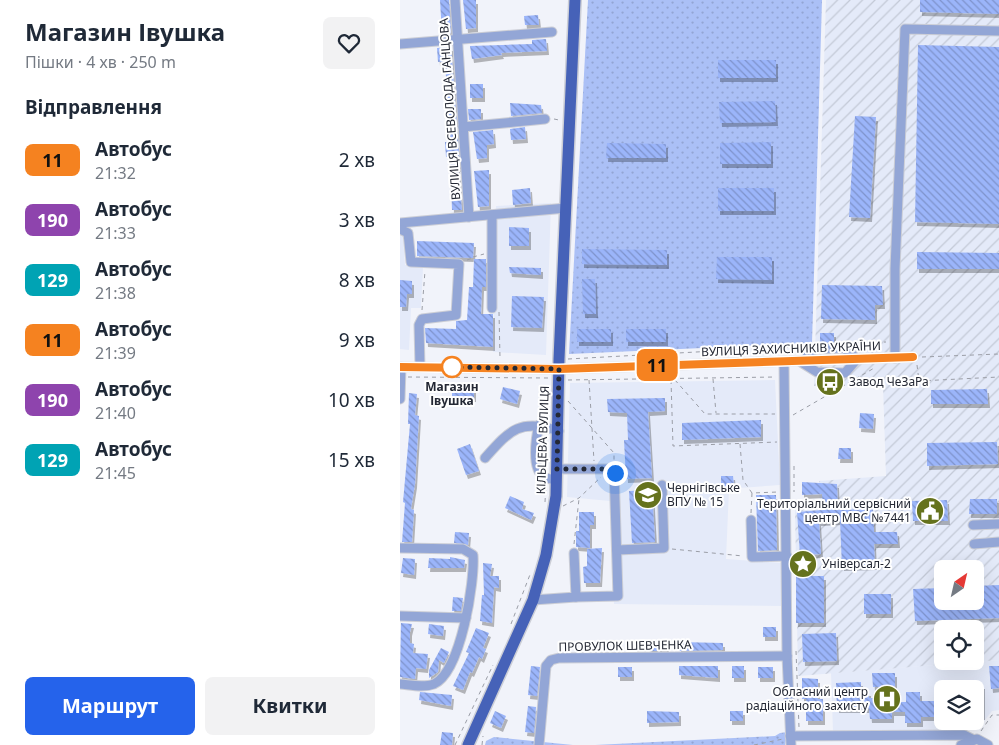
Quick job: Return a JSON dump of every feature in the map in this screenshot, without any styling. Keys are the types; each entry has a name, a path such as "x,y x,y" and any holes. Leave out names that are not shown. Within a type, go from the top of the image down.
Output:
{"main road":[{"name":"КІЛЬЦЕВА ВУЛИЦЯ","path":"468,745 533,600 546,555 556,496 553,476 559,431 559,369 575,0"}],"street":[{"name":"ВУЛИЦЯ ВСЕВОЛОДА ГАНЦОВА","path":"455,0 469,217"},
{"path":"895,358 894,341 905,29 999,30"},
{"path":"400,44 552,32"},
{"path":"464,127 545,119"},
{"path":"401,225 492,214 566,208"},
{"path":"492,214 492,308"},
{"path":"400,240 401,225"},
{"path":"401,225 408,233 411,262 459,264 456,315 422,319 419,326 420,367"},
{"name":"ВУЛИЦЯ ЗАХИСНИКІВ УКРАЇНИ","path":"401,367 559,369 913,357"},
{"path":"784,362 786,441 790,493 786,656 794,739 964,735 974,740"},
{"path":"400,399 401,367"},
{"path":"485,458 504,436 517,427 539,425 559,431"},
{"path":"533,600 618,596 614,469 553,476 538,470 536,453 539,425"},
{"path":"617,550 664,548 662,485"},
{"path":"751,520 752,557 787,556"},
{"path":"973,525 999,524"},
{"path":"974,544 999,542"},
{"path":"400,548 442,551 463,549 473,554 473,582 466,618 455,655 444,676 435,684 426,686 400,684"},
{"path":"574,553 576,597"},
{"path":"400,616 466,618"},
{"name":"ПРОВУЛОК ШЕВЧЕНКА","path":"539,745 546,666 550,660 559,658 786,656"},
{"path":"961,745 974,740 981,740 988,745"}],"path":[{"path":"473,257 492,251"},
{"path":"422,319 426,263"},
{"path":"492,308 499,309 500,358"},
{"path":"844,344 894,341"},
{"path":"567,359 815,346"},
{"path":"999,354 916,357 919,381 999,377"},
{"path":"793,423 793,414 876,367"},
{"path":"567,380 713,379 784,376"},
{"path":"401,377 550,378"},
{"path":"671,379 673,446 786,441"},
{"path":"674,379 705,414 785,414"},
{"path":"713,379 716,414"},
{"path":"589,380 594,470"},
{"path":"566,399 614,453 614,469"},
{"path":"740,444 743,480 752,493 751,520"},
{"path":"752,493 790,493 794,458"},
{"path":"545,507 553,476"},
{"path":"560,508 579,498 598,481"},
{"path":"574,553 579,498"},
{"path":"664,548 752,557"},
{"path":"509,629 532,569"},
{"path":"754,745 794,739 795,644"},
{"path":"455,745 493,665"},
{"path":"974,740 992,715 999,715"}],"shaded area":[{"path":"588,0 822,0 812,343 569,354"},
{"path":"826,0 999,0 999,660 984,661 984,620 934,620 934,665 798,676 795,509 820,507 819,481 886,476 883,385 814,386"},
{"path":"551,203 546,355 493,352 496,206"},
{"path":"400,234 403,236 405,265 423,267 421,308 411,308 409,350 400,349"},
{"name":"Чернігівське ВПУ № 15","path":"775,380 780,485 710,490 729,489 726,559 782,563 783,606 614,604 610,501 567,497 570,383"},
{"name":"Обласний центр радіаційного захисту","path":"999,660 999,710 992,711 984,721 984,680 934,680 934,730 977,730 833,731 831,673 934,665 934,670 984,670 984,661"},
{"path":"788,732 785,745 595,745 775,736"},
{"path":"494,737 573,745 485,745 486,741"}],"building":[{"path":"440,0 449,0 451,33 442,34"},
{"path":"463,0 476,0 476,28 466,29"},
{"path":"920,0 999,0 999,14 920,12"},
{"path":"538,15 539,25 525,25 524,16"},
{"path":"546,39 547,51 501,53 502,55 472,59 470,46 532,44 532,40"},
{"path":"918,45 999,47 999,224 915,222"},
{"path":"451,47 462,210 452,210 450,156 446,157 445,142 447,142 447,126 449,126 445,61 438,62 437,48"},
{"path":"718,60 776,60 776,78 718,78"},
{"path":"470,84 483,84 483,98 470,98"},
{"path":"775,101 776,122 720,123 719,102"},
{"path":"510,103 541,105 542,113 511,116"},
{"path":"468,109 481,109 481,119 469,120"},
{"path":"855,116 876,117 870,218 849,217"},
{"path":"525,127 526,139 511,140 510,129"},
{"path":"493,130 494,144 487,145 487,158 477,159 473,132"},
{"path":"771,142 771,164 720,164 720,143"},
{"path":"607,143 666,144 666,158 606,158"},
{"path":"489,170 489,206 478,207 474,171"},
{"path":"530,188 531,203 513,205 512,190"},
{"path":"718,188 774,188 774,211 718,211"},
{"path":"509,227 529,228 529,246 509,246"},
{"path":"417,241 474,243 473,258 417,256"},
{"path":"582,249 667,250 667,265 582,264"},
{"path":"917,252 999,253 999,269 917,269"},
{"path":"717,257 772,257 772,280 716,279"},
{"path":"474,259 486,259 486,287 482,287 481,314 493,314 493,347 426,343 425,328 456,329 456,321 467,320 469,287 473,287"},
{"path":"509,267 541,268 541,275 510,273"},
{"path":"582,279 595,279 596,314 583,314"},
{"path":"400,280 412,281 412,294 407,294 406,307 400,307"},
{"path":"822,285 882,286 883,305 875,305 875,320 821,319"},
{"path":"512,296 544,297 542,328 511,327"},
{"path":"577,329 611,329 611,342 577,342"},
{"path":"626,329 666,329 666,342 626,342"},
{"path":"820,333 834,333 834,342 820,343"},
{"path":"474,387 474,398 452,399 452,388"},
{"path":"503,387 520,391 517,404 500,399"},
{"path":"987,389 988,404 931,404 931,390"},
{"path":"409,393 417,394 415,415 419,416 415,484 411,509 414,510 412,542 402,542 405,503 403,502 410,424 408,424"},
{"path":"665,398 665,411 648,412 652,478 626,479 624,440 628,440 627,413 608,412 607,399"},
{"path":"860,413 874,414 873,429 859,428"},
{"path":"761,420 761,437 682,440 682,423"},
{"path":"997,442 998,464 927,466 927,443"},
{"path":"470,444 479,471 466,475 457,449"},
{"path":"839,448 851,448 851,459 838,459"},
{"path":"721,476 733,476 734,486 721,487"},
{"path":"802,482 837,484 838,510 873,509 874,532 897,532 898,544 874,544 875,566 842,567 840,521 819,522 821,554 800,555 797,512 823,510 822,494 802,495"},
{"path":"652,490 655,542 632,543 629,491"},
{"path":"756,495 776,495 777,550 758,551"},
{"path":"510,496 524,502 522,509 534,513 531,520 505,508"},
{"path":"970,499 997,499 997,514 969,514"},
{"name":"Територіальний сервісний центр МВС №7441","path":"947,500 948,521 913,521 912,501"},
{"path":"579,512 594,512 594,525 590,525 590,548 576,547 576,531 579,531"},
{"path":"455,532 469,533 468,545 454,543"},
{"path":"602,548 600,583 584,583 583,567 587,566 587,549"},
{"path":"450,557 465,560 464,568 428,568 429,558 450,559"},
{"path":"403,558 415,559 414,575 401,573"},
{"path":"483,563 492,564 490,576 499,576 499,588 494,587 492,623 480,621 482,595 484,595"},
{"path":"796,576 824,576 824,623 796,623"},
{"path":"999,585 999,618 915,621 913,589 934,588 934,610 984,610 984,586"},
{"path":"864,594 891,594 891,614 864,614"},
{"path":"453,597 463,598 461,611 452,611"},
{"path":"401,623 412,624 410,643 414,644 413,653 428,654 426,669 416,668 415,679 400,677"},
{"path":"429,624 444,626 443,636 428,634"},
{"path":"763,627 776,627 776,637 763,637"},
{"path":"476,628 489,633 483,648 486,649 482,659 479,657 472,673 470,672 463,690 453,686 469,653 466,652"},
{"path":"836,633 837,661 803,662 802,634"},
{"path":"635,642 667,642 667,651 635,651"},
{"path":"679,642 723,643 723,650 679,651"},
{"path":"441,648 449,652 444,663 439,660 438,672 429,678 429,670"},
{"path":"531,666 540,667 537,696 528,695"},
{"path":"679,666 718,666 718,678 679,675"},
{"path":"732,666 744,666 744,678 732,678"},
{"path":"989,666 999,666 999,688 991,689"},
{"path":"618,667 632,667 632,677 618,677"},
{"path":"758,667 773,667 773,678 758,678"},
{"path":"872,673 895,673 895,686 889,687 890,702 906,702 906,692 920,692 920,701 934,701 934,717 921,717 921,723 905,723 905,712 892,712 892,719 870,719 869,709 837,709 836,683 861,682 861,692 869,692 869,698 882,698 882,687 873,687"},
{"path":"802,678 818,679 818,699 823,699 823,721 806,721 806,699 802,699"},
{"path":"420,692 452,695 451,706 419,700"},
{"path":"528,706 536,707 534,733 525,732"},
{"path":"495,711 506,716 501,728 490,723"},
{"path":"647,711 679,712 679,722 647,723"},
{"path":"730,711 743,711 743,721 730,721"},
{"path":"442,732 453,733 452,745 440,745"}],"bus line":[{"name":"11","path":"400,367 559,369 913,357"}],"place":[{"name":"Магазин Івушка","path":"452,367"},
{"name":"Завод ЧеЗаРа","path":"830,382"},
{"name":"Чернігівське ВПУ № 15","path":"648,495"},
{"name":"Територіальний сервісний центр МВС №7441","path":"930,511"},
{"name":"Універсал-2","path":"803,564"},
{"name":"Обласний центр радіаційного захисту","path":"887,699"}],"route":[{"path":"452,367 559,369 557,469 614,469 615,473"}]}
